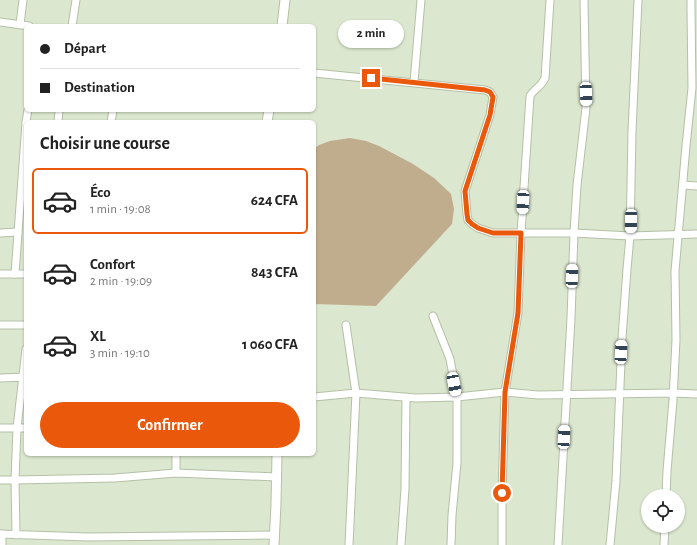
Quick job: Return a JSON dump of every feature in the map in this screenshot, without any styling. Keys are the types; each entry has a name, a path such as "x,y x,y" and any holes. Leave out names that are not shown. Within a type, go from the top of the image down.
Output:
{"street":[{"path":"20,24 23,0"},
{"path":"72,24 76,0"},
{"path":"282,24 285,0"},
{"path":"414,82 420,0"},
{"path":"502,545 502,469 505,392 518,313 521,233 530,96 532,92 543,83 545,78 550,0"},
{"path":"558,545 577,185 586,108 584,0"},
{"path":"610,545 616,481 619,394 630,236 632,131 638,0"},
{"path":"666,489 676,340 675,271 692,88 691,0"},
{"path":"0,22 24,25"},
{"path":"316,72 485,90 490,92 493,97 490,115 465,191 468,220 478,228 493,233 574,233 630,236 697,234"},
{"path":"15,274 18,232 23,219 22,164 24,144"},
{"path":"683,185 697,186"},
{"path":"0,233 18,232"},
{"path":"0,274 24,274"},
{"path":"433,316 450,359 457,397 457,463 451,545"},
{"path":"0,325 24,325"},
{"path":"346,325 356,393 348,545"},
{"path":"0,378 24,377 17,428 15,480 16,535"},
{"path":"316,396 356,393 406,398 457,397 505,392 566,395 697,394"},
{"path":"401,545 405,489 406,398"},
{"path":"0,428 24,428"},
{"path":"176,456 176,473"},
{"path":"274,545 277,456"},
{"path":"0,480 115,478 176,473 276,477"},
{"path":"664,545 665,533"},
{"path":"2,545 1,534 88,537 275,535"},
{"path":"146,545 147,537"}],"shaded area":[{"path":"350,138 366,141 379,146 413,164 434,178 451,194 454,209 452,224 376,306 316,304 316,147 330,141"}],"route":[{"path":"371,78 485,90 490,92 493,97 490,115 465,191 468,220 472,224 478,228 493,233 521,233 518,313 505,392 502,493"}]}
